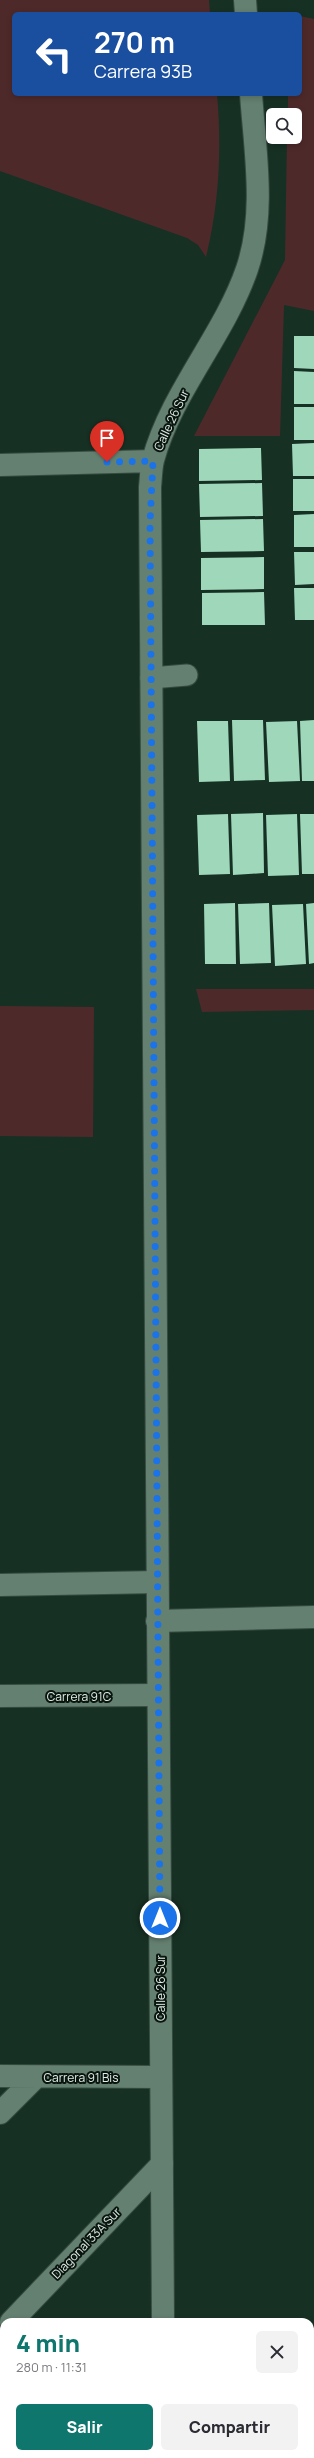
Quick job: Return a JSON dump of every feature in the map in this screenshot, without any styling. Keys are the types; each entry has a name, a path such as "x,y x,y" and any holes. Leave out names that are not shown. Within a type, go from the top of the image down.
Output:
{"street":[{"path":"246,0 246,12"},
{"name":"Calle 26 Sur","path":"163,2318 150,502 153,461 166,425 235,296 247,270 255,240 258,181 251,96"},
{"path":"0,465 153,461"},
{"path":"0,1585 157,1582"},
{"path":"157,1621 314,1617"},
{"name":"Carrera 91C","path":"0,1696 158,1695"},
{"name":"Carrera 91 Bis","path":"0,2076 161,2078"},
{"path":"0,2113 36,2077"},
{"name":"Diagonal 33A Sur","path":"15,2318 162,2164"}],"lane":[{"path":"151,678 187,675"}],"shaded area":[{"path":"0,0 209,0 210,12 12,12 12,96 217,96 219,156 217,197 206,257 198,245 187,238 0,171"},
{"path":"302,16 314,19 314,311 284,305 280,436 194,436 285,260 287,144 302,144 302,108 288,108 288,96 302,96"},
{"path":"196,989 314,989 314,1010 202,1012"},
{"path":"0,1006 94,1007 93,1137 0,1136"}],"building":[{"path":"294,336 314,336 314,369 294,368"},
{"path":"294,371 314,372 314,404 294,404"},
{"path":"294,407 314,407 314,440 294,440"},
{"path":"314,443 314,476 293,476 292,444"},
{"path":"261,448 262,480 199,481 199,449"},
{"path":"293,479 314,479 314,511 293,511"},
{"path":"262,483 263,516 200,517 199,484"},
{"path":"314,514 314,547 294,547 294,515"},
{"path":"263,519 264,551 201,552 200,520"},
{"path":"294,552 314,552 314,584 295,585"},
{"path":"264,557 264,589 201,590 201,558"},
{"path":"294,588 314,588 314,620 295,620"},
{"path":"264,592 265,625 202,625 202,593"},
{"path":"232,720 263,720 265,780 234,781"},
{"path":"314,720 314,781 302,781 300,721"},
{"path":"197,721 228,721 230,781 199,782"},
{"path":"297,721 300,781 269,782 266,722"},
{"path":"263,813 264,873 233,875 231,814"},
{"path":"228,814 230,874 199,875 197,815"},
{"path":"297,814 299,875 268,876 266,815"},
{"path":"300,814 314,814 314,874 302,874"},
{"path":"235,903 236,964 205,964 204,904"},
{"path":"269,903 271,963 240,964 238,904"},
{"path":"314,903 314,963 309,964 306,904"},
{"path":"303,904 306,964 275,966 272,905"}],"route":[{"path":"107,462 153,461 150,487 150,523 160,1918"}]}
